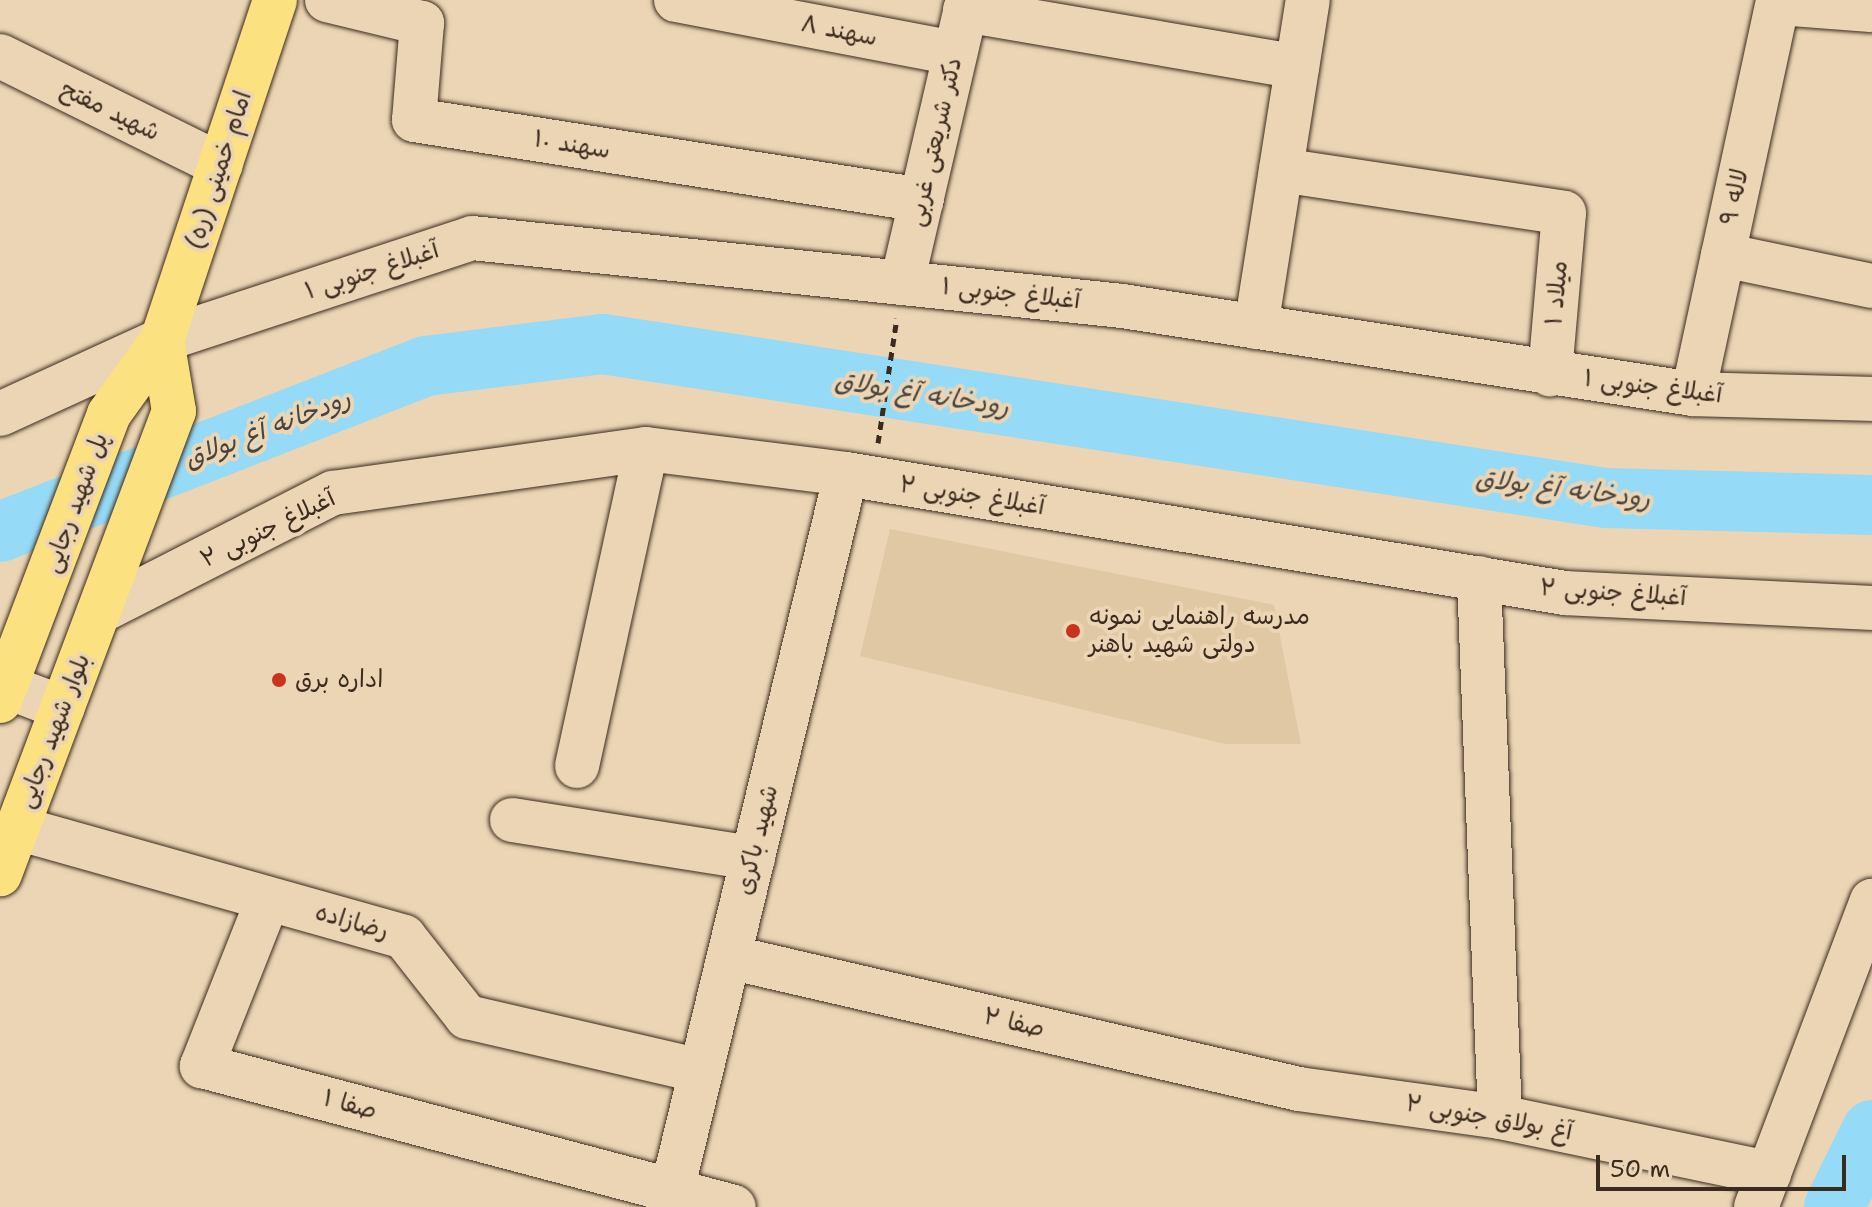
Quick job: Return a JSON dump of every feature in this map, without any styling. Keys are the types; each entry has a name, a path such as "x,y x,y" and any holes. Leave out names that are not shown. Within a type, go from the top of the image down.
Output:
{"main road":[{"name":"امام خمینی (ره)","path":"162,340 275,0"},
{"path":"104,600 174,411 162,340"},
{"name":"پل شهید رجایی","path":"2,690 44,592 109,414 162,340"},
{"name":"بلوار شهید رجایی","path":"0,874 104,600"}],"street":[{"name":"سهند ۱۰","path":"327,0 422,23 414,120 922,200"},
{"name":"سهند ۸","path":"676,0 955,53"},
{"path":"1256,327 1308,0"},
{"path":"1778,2 1872,10"},
{"name":"لاله ۹","path":"1693,394 1778,2"},
{"name":"دکتر شریعتی غربی","path":"902,283 966,5"},
{"path":"966,5 1297,67"},
{"name":"شهید مفتح","path":"0,56 221,165"},
{"name":"میلاد ۱","path":"1281,170 1564,213 1550,374"},
{"name":"آغبلاغ جنوبی ۱","path":"0,414 162,340 472,238 902,283 1256,327 1693,394 1872,399"},
{"path":"1723,255 1872,286"},
{"path":"577,766 646,449"},
{"name":"آغبلاغ جنوبی ۲","path":"104,600 333,493 646,449 860,476 1565,593 1872,608"},
{"name":"شهید باکری","path":"670,1198 753,858 860,476"},
{"path":"1479,578 1500,1117"},
{"path":"2,690 63,708"},
{"path":"512,820 753,858"},
{"name":"رضازاده","path":"17,828 404,937 467,1017 701,1071"},
{"name":"صفا ۱","path":"268,899 202,1066 670,1198"},
{"name":"آغ بولاق جنوبی ۲","path":"1299,1089 1500,1117 1763,1190 1872,901"},
{"name":"صفا ۲","path":"729,957 1299,1089"},
{"path":"670,1198 734,1207"}],"path":[{"path":"860,476 902,283"}],"shaded area":[{"name":"مدرسه راهنمایی نمونه دولتی شهید باهنر","path":"890,529 1274,605 1301,744 1225,744 860,656"}],"waterway":[{"name":"رودخانه آغ بولاق","path":"0,532 426,366 603,344 1606,498 1872,505"},
{"path":"1834,1207 1872,1130"}],"place":[{"name":"مدرسه راهنمایی نمونه دولتی شهید باهنر","path":"1073,631"},
{"name":"اداره برق","path":"279,680"}]}
